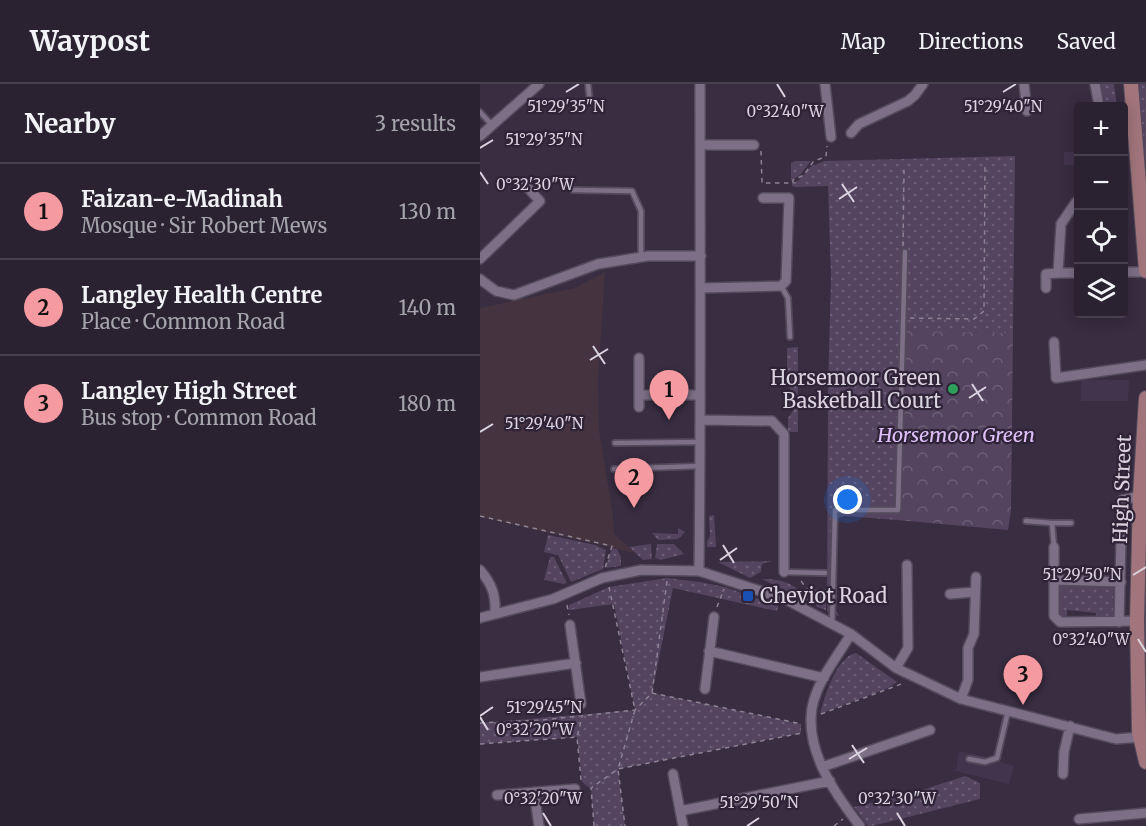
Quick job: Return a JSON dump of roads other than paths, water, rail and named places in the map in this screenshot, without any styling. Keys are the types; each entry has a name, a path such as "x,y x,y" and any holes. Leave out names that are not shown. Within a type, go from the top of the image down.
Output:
{"main road":[{"path":"1131,84 1129,119 1146,272"},
{"name":"High Street","path":"1146,398 1140,496 1137,621 1141,737 1146,762"}],"street":[{"path":"480,136 539,84"},
{"path":"699,571 700,84"},
{"path":"825,84 831,137"},
{"path":"851,133 859,124 908,101 923,84"},
{"path":"1024,84 1027,111"},
{"path":"1095,84 1099,102"},
{"path":"700,145 754,145"},
{"path":"480,259 540,201 524,184"},
{"path":"701,288 781,286 786,282 789,198 763,198"},
{"path":"1058,273 1061,224 1074,205"},
{"path":"480,279 496,291 514,295 598,264 641,257 701,256"},
{"path":"1128,272 1146,272"},
{"path":"1046,288 1046,274 1074,273"},
{"path":"1054,342 1056,378 1146,365"},
{"path":"639,358 639,407"},
{"path":"639,395 699,395"},
{"path":"700,420 772,421 784,435 784,572"},
{"path":"1119,622 1122,500 1140,496"},
{"path":"1054,547 1054,616 1060,622 1137,621"},
{"path":"896,668 908,648 907,565"},
{"path":"480,570 492,585 496,601 495,614"},
{"path":"480,618 553,599 607,577 641,570 699,571 785,599 851,634 896,668 961,699 1116,739 1141,737"},
{"path":"961,699 968,680 968,648 974,634 976,577"},
{"path":"1055,580 1121,582"},
{"path":"950,594 975,592"},
{"path":"705,689 714,616"},
{"path":"570,625 581,704"},
{"path":"851,634 824,678 812,708 812,737 830,782 860,826"},
{"path":"710,651 824,678"},
{"path":"480,677 576,663"},
{"path":"1063,774 1064,752 1070,726"},
{"path":"822,766 930,730"},
{"path":"673,774 683,826"},
{"path":"680,811 830,782"},
{"path":"497,795 579,786"},
{"path":"534,792 539,826"},
{"path":"1078,819 1094,821 1146,813"}],"lane":[{"path":"588,84 590,102"},
{"path":"480,112 492,125"},
{"path":"573,190 632,191 641,211 641,257"},
{"path":"832,624 835,510 898,510 906,252"},
{"path":"781,286 788,298 790,337"},
{"path":"615,443 700,442"},
{"path":"614,469 700,466"},
{"path":"1026,521 1071,523"},
{"path":"1052,523 1054,547"},
{"path":"784,572 825,573"},
{"path":"969,759 985,762 997,758 1008,711"}],"place":[{"name":"Horsemoor Green Basketball Court","path":"953,389"},
{"name":"Faizan-e-Madinah","path":"669,420"},
{"name":"Langley Health Centre","path":"634,508"},
{"name":"Cheviot Road","path":"748,596"},
{"name":"Langley High Street","path":"1023,705"}],"park label":[{"name":"Horsemoor Green","path":"956,435"}]}
